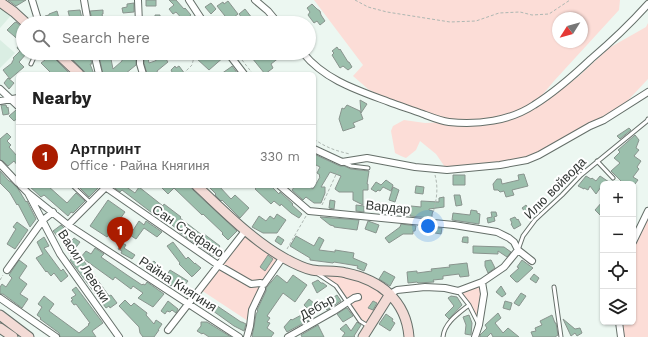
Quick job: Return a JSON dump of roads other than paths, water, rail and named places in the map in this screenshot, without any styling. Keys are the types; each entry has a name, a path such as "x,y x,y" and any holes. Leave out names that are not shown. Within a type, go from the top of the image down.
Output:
{"street":[{"path":"32,0 37,16"},
{"path":"84,0 87,16"},
{"path":"138,0 139,16"},
{"path":"189,0 199,16"},
{"path":"258,1 272,16"},
{"path":"0,2 18,16"},
{"path":"310,60 320,70 339,82 431,117 448,122 470,123 493,121 514,115 533,106 552,93 628,26 648,4"},
{"path":"64,60 77,72"},
{"path":"96,60 99,72"},
{"path":"140,60 142,72"},
{"path":"233,60 242,72"},
{"path":"0,89 16,104"},
{"path":"316,150 342,162 367,158 415,167 447,170 500,165 527,160 539,155 590,126 604,120 648,92"},
{"path":"0,101 16,98"},
{"path":"0,164 16,181"},
{"name":"Васил Левски","path":"23,188 28,192 60,254 119,337"},
{"path":"68,225 104,188"},
{"name":"Сан Стефано","path":"109,188 218,265 251,284 260,283 263,287"},
{"path":"200,188 246,231 283,257 300,266 313,270 345,272 367,279 383,288 390,294 404,315 409,337"},
{"name":"Вардар","path":"282,188 309,211 454,225 497,232 514,242 518,250 532,261"},
{"name":"Райна Княгиня","path":"28,192 68,225 239,337"},
{"path":"636,236 648,211"},
{"path":"7,270 43,220 53,212"},
{"path":"168,330 246,231"},
{"path":"363,337 390,294 397,290 425,287 445,288 458,291 482,282 504,267 518,250"},
{"path":"247,337 252,310 263,287 283,257"},
{"path":"475,337 479,325 484,294 482,282"},
{"name":"Дебър","path":"288,337 358,297"},
{"path":"0,298 56,337"},
{"path":"0,315 29,337"},
{"path":"619,325 621,337"},
{"path":"0,328 13,337"}],"lane":[{"path":"31,64 33,60"},
{"name":"Илю войвода","path":"518,250 523,236 535,220 562,195 580,175 648,119"},
{"name":"Илю войвода","path":"596,161 613,178"},
{"path":"342,162 351,166 368,168"},
{"path":"75,188 91,203"},
{"path":"313,270 336,286 360,321 370,327"},
{"path":"554,287 561,337"},
{"path":"458,291 469,305 479,325"},
{"path":"443,337 445,328 469,305"}],"place":[{"name":"Артпринт","path":"120,250"}]}
